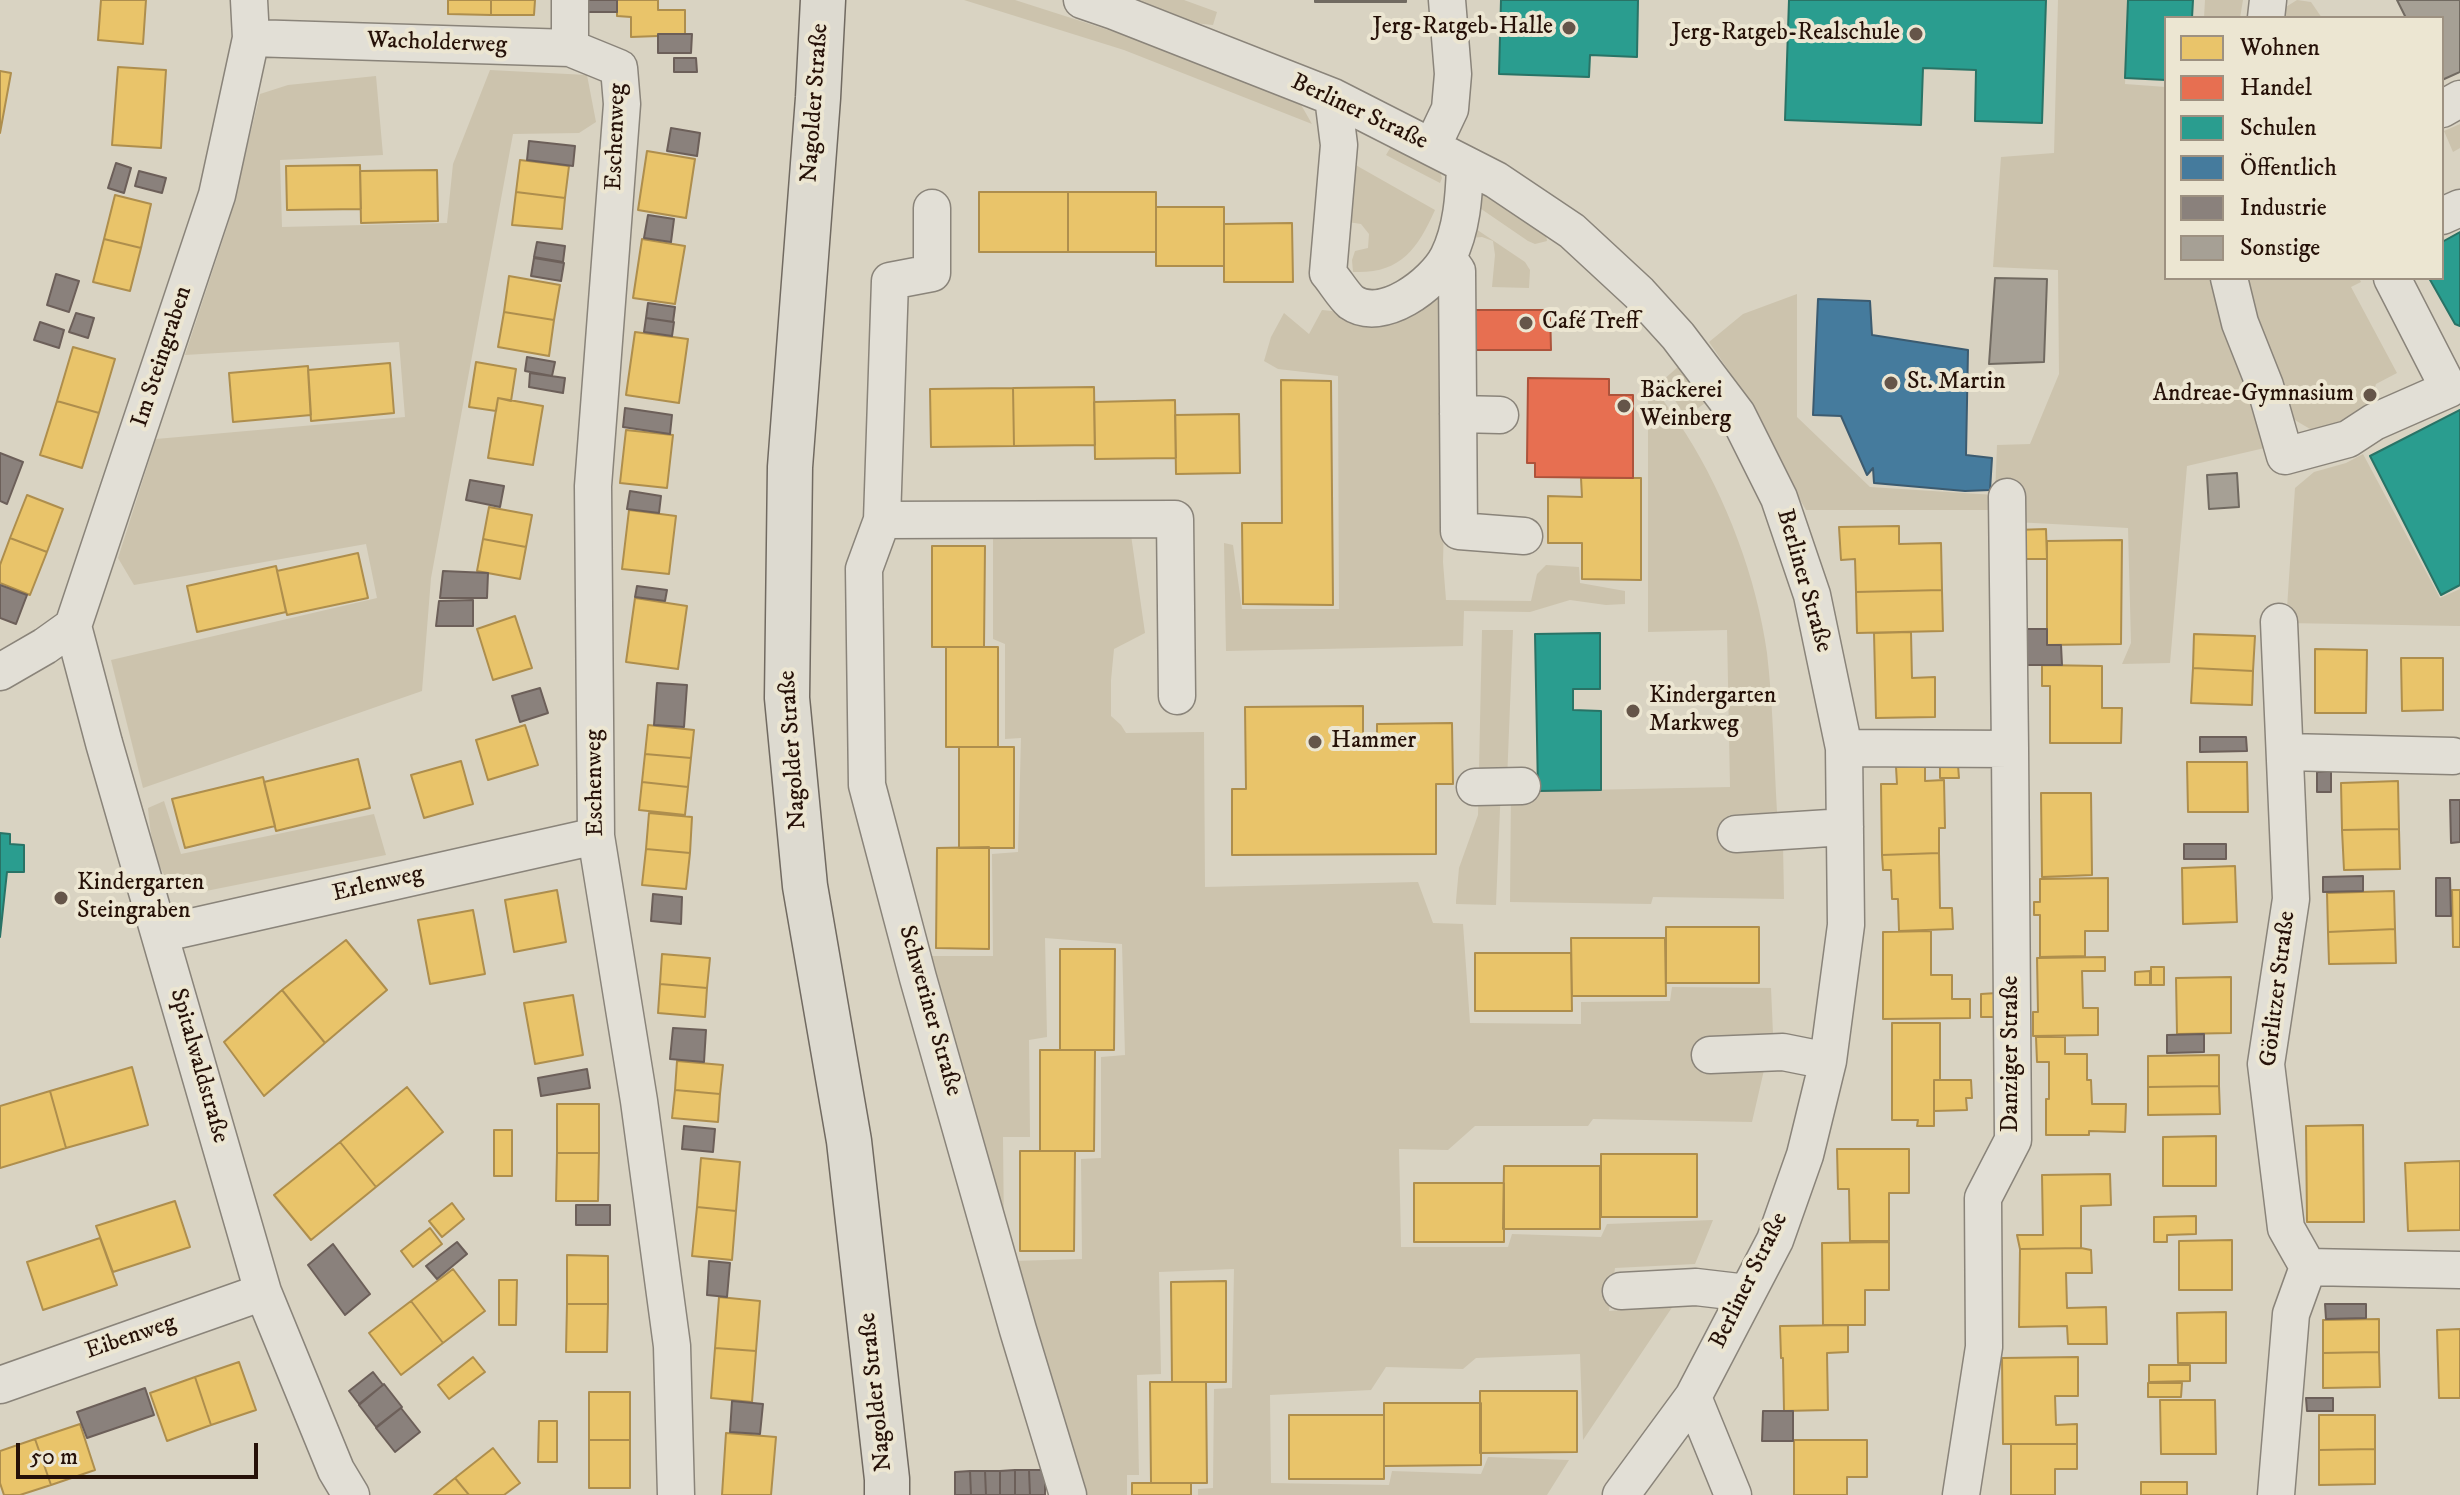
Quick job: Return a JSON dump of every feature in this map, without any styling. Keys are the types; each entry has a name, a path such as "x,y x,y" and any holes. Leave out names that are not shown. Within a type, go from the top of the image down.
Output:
{"main road":[{"name":"Nagolder Straße","path":"823,0 790,467 787,698 805,886 849,1141 886,1463 887,1495"}],"street":[{"name":"Im Steingraben","path":"73,626 217,195 251,38 249,0"},
{"path":"570,0 570,48"},
{"name":"Berliner Straße","path":"1082,0 1333,97 1496,180 1572,231 1639,293 1678,336 1737,414 1779,498 1812,595 1844,748 1846,925 1828,1061 1805,1155 1775,1240 1693,1397 1621,1495"},
{"path":"1432,147 1450,109 1453,74 1447,0"},
{"name":"Wacholderweg","path":"251,38 570,48 619,68"},
{"name":"Eschenweg","path":"619,68 622,104 593,486 596,836 639,1101 672,1346 676,1495"},
{"path":"1333,97 1339,145 1328,273 1352,302 1378,310 1416,293 1448,258 1463,210 1465,166"},
{"name":"Schweriner Straße","path":"932,208 932,273 890,281 882,520 864,569 867,785 918,978 1068,1495"},
{"path":"1448,258 1457,271 1459,531 1524,536"},
{"path":"2229,280 2240,323 2265,386 2285,456 2348,439 2374,422 2449,389 2393,280"},
{"path":"1458,414 1500,415"},
{"name":"Danziger Straße","path":"1961,1495 1984,1347 1983,1198 2013,1140 2007,497"},
{"path":"882,520 1175,519 1177,696"},
{"name":"Görlitzer Straße","path":"2279,622 2291,899 2266,1064 2286,1228 2308,1267"},
{"path":"0,672 73,626"},
{"name":"Spitalwaldstraße","path":"73,626 263,1292 336,1470 351,1495"},
{"path":"1844,748 2010,749"},
{"path":"2286,752 2453,756"},
{"path":"1475,787 1522,786"},
{"path":"1736,834 1845,827"},
{"name":"Erlenweg","path":"160,934 596,836"},
{"path":"1710,1055 1783,1052 1828,1061"},
{"path":"2276,1495 2291,1314 2308,1267 2460,1270"},
{"path":"1621,1291 1696,1287 1747,1293"},
{"name":"Eibenweg","path":"0,1385 263,1292"},
{"path":"1693,1397 1733,1495"}],"shaded area":[{"path":"964,0 1015,0 1121,34 1300,103 1312,124 1124,50"},
{"path":"1135,0 1184,0 1217,12 1213,25 1184,22"},
{"path":"2058,0 2129,0 2125,84 2164,87 2164,280 2214,280 2269,447 2187,466 2170,663 2122,664 2131,643 2128,528 2015,522 2011,510 1806,510 1786,475 1759,415 1709,342 1743,314 1797,294 1797,417 1870,487 1995,495 1997,445 2030,444 2059,374 2058,270 1993,267 2001,157 2054,153"},
{"path":"2205,0 2243,0 2240,16 2204,16"},
{"path":"2297,0 2311,2 2321,16 2280,16 2281,10"},
{"path":"490,70 587,75 596,122 579,133 513,134 431,578 422,691 143,788 111,660 377,598 366,544 134,585 118,558 156,439 405,417 399,342 185,355 229,221 260,94 288,85 376,76 383,155 280,160 282,227 447,223 453,164"},
{"path":"2460,124 2460,148 2453,152 2444,131"},
{"path":"1392,145 1439,169 1440,183 1386,155"},
{"path":"1345,159 1435,210 1414,248 1395,264 1383,269 1353,272 1355,251 1368,248 1369,234 1361,224 1348,222"},
{"path":"1480,193 1535,226 1546,235 1547,241 1535,244 1528,241 1471,202"},
{"path":"1473,227 1525,262 1530,270 1529,288 1492,287 1493,241 1482,237 1470,238"},
{"path":"2243,280 2360,280 2351,287 2397,373 2376,384 2369,407 2322,436 2288,416"},
{"path":"1444,286 1447,413 1443,562 1446,600 1531,601 1537,574 1546,565 1579,567 1580,583 1625,591 1625,604 1570,600 1530,612 1464,611 1463,646 1226,651 1224,543 1233,545 1242,609 1339,609 1338,376 1278,369 1264,361 1271,337 1284,313 1309,334 1322,310 1351,313 1380,328 1387,316"},
{"path":"1679,366 1705,403 1686,417 1662,381"},
{"path":"1648,379 1686,434 1714,484 1738,539 1756,596 1769,673 1777,812 1729,815 1730,849 1783,844 1784,899 1653,897 1651,904 1510,902 1511,789 1730,787 1727,630 1648,632"},
{"path":"2363,454 2440,598 2460,589 2460,626 2286,623 2295,488 2314,472 2346,463"},
{"path":"993,534 1131,535 1145,633 1114,649 1111,716 1126,733 1204,732 1205,887 1418,882 1433,923 1463,924 1470,1023 1581,1024 1581,1002 1670,1001 1672,987 1771,988 1773,1034 1703,1037 1701,1071 1764,1070 1752,1122 1593,1119 1588,1126 1475,1126 1448,1150 1399,1149 1401,1247 1508,1247 1512,1234 1601,1237 1607,1224 1713,1220 1695,1264 1615,1268 1609,1311 1673,1306 1583,1440 1580,1354 1476,1358 1463,1369 1386,1367 1371,1390 1270,1395 1271,1483 1389,1485 1392,1471 1481,1474 1488,1457 1569,1460 1547,1495 1198,1495 1198,1489 1213,1488 1214,1389 1232,1388 1234,1269 1159,1272 1161,1374 1137,1375 1139,1475 1127,1475 1127,1495 1082,1495 1013,1261 1082,1259 1081,1159 1101,1158 1101,1057 1125,1055 1122,944 1045,938 1047,1037 1029,1040 1030,1137 1003,1137 1004,1238 925,956 993,956 992,854 1018,852 1021,738 1005,739 1005,644 993,639"},
{"path":"1482,630 1513,630 1507,781 1501,785 1496,905 1456,904 1459,868 1478,815"},
{"path":"164,801 181,854 374,814 386,855 196,893 170,882 159,863 148,808"}],"building: Wohnen":[{"path":"101,0 146,0 143,44 98,40"},
{"path":"448,0 491,0 491,15 448,14"},
{"path":"491,0 535,0 534,15 491,15"},
{"path":"617,0 658,0 658,10 685,10 685,35 631,37 631,17 617,16"},
{"path":"118,67 166,70 161,148 112,145"},
{"path":"0,71 11,73 0,133"},
{"path":"647,151 695,159 686,218 638,210"},
{"path":"520,160 569,166 565,198 516,192"},
{"path":"360,165 361,209 287,210 286,166"},
{"path":"437,170 438,221 361,223 360,171"},
{"path":"516,192 565,198 562,229 512,225"},
{"path":"979,192 1068,192 1068,252 979,252"},
{"path":"1068,192 1156,192 1156,252 1068,252"},
{"path":"115,195 151,204 141,248 104,239"},
{"path":"1156,207 1224,207 1224,266 1156,266"},
{"path":"1292,223 1293,282 1224,282 1224,224"},
{"path":"104,239 141,248 130,291 93,282"},
{"path":"642,239 685,246 675,304 633,298"},
{"path":"509,276 560,285 554,320 504,312"},
{"path":"504,312 554,320 549,356 498,347"},
{"path":"635,332 688,339 679,403 626,395"},
{"path":"73,347 115,359 99,413 57,401"},
{"path":"476,362 516,369 511,401 498,398 496,411 469,407"},
{"path":"390,363 394,413 311,421 308,370"},
{"path":"308,366 311,415 233,422 229,373"},
{"path":"1281,380 1331,381 1333,605 1243,604 1242,523 1282,523"},
{"path":"1094,387 1095,445 1014,446 1013,388"},
{"path":"1013,388 1014,446 931,447 930,389"},
{"path":"498,398 543,406 533,465 488,458"},
{"path":"1175,400 1176,458 1095,459 1094,402"},
{"path":"57,401 99,413 82,468 40,455"},
{"path":"1239,414 1240,473 1176,474 1175,415"},
{"path":"626,430 673,435 667,488 620,483"},
{"path":"1581,478 1641,478 1641,580 1582,579 1582,543 1548,543 1548,496 1582,497"},
{"path":"27,495 63,509 47,552 10,538"},
{"path":"489,507 532,515 526,547 483,539"},
{"path":"629,510 676,516 669,574 622,569"},
{"path":"1899,526 1899,544 1941,543 1942,590 1856,592 1855,559 1841,560 1839,527"},
{"path":"2046,529 2047,559 2016,559 2016,530"},
{"path":"10,538 47,552 30,595 0,583 0,565"},
{"path":"483,539 526,547 520,579 477,571"},
{"path":"2122,540 2121,644 2047,645 2047,541"},
{"path":"932,546 985,546 984,647 932,647"},
{"path":"358,553 368,598 287,615 277,571"},
{"path":"276,566 286,612 197,632 187,586"},
{"path":"1942,590 1943,631 1857,633 1856,592"},
{"path":"635,598 687,606 678,669 626,662"},
{"path":"515,616 532,668 493,680 477,629"},
{"path":"1911,632 1912,678 1935,677 1935,717 1876,718 1874,633"},
{"path":"2194,634 2255,636 2253,671 2193,668"},
{"path":"946,647 998,647 998,747 946,747"},
{"path":"2315,649 2367,650 2366,713 2315,713"},
{"path":"2401,658 2443,658 2443,710 2402,711"},
{"path":"2042,665 2102,666 2102,708 2122,708 2121,743 2050,743 2050,686 2042,686"},
{"path":"2193,668 2253,671 2252,705 2191,703"},
{"path":"1363,706 1363,736 1377,736 1377,724 1452,723 1453,784 1436,784 1436,854 1232,855 1232,789 1246,789 1245,707"},
{"path":"525,725 538,765 488,780 476,740"},
{"path":"648,725 694,730 691,758 645,754"},
{"path":"959,747 1014,747 1014,848 959,848"},
{"path":"645,754 691,758 688,787 642,782"},
{"path":"358,759 370,808 276,831 264,782"},
{"path":"461,761 473,804 424,818 411,775"},
{"path":"2187,762 2247,762 2248,812 2188,812"},
{"path":"1940,765 1958,765 1959,778 1940,778"},
{"path":"1925,766 1925,781 1944,780 1945,828 1939,828 1939,853 1882,855 1881,784 1897,784 1896,767"},
{"path":"263,777 275,826 185,848 172,799"},
{"path":"2398,781 2399,829 2342,830 2341,783"},
{"path":"642,782 688,787 685,815 639,810"},
{"path":"2041,793 2091,793 2092,875 2042,877"},
{"path":"649,813 692,817 690,853 646,849"},
{"path":"2399,829 2400,869 2344,870 2342,830"},
{"path":"989,847 989,949 936,948 937,848"},
{"path":"646,849 690,853 686,889 642,885"},
{"path":"1939,853 1940,908 1952,908 1953,929 1899,931 1898,899 1892,899 1891,870 1883,870 1882,855"},
{"path":"2235,866 2237,922 2183,924 2182,868"},
{"path":"2108,878 2108,931 2085,931 2085,956 2040,957 2040,915 2034,915 2034,902 2040,902 2040,879"},
{"path":"557,890 566,942 514,952 505,900"},
{"path":"2452,890 2460,890 2460,947 2453,947"},
{"path":"2394,891 2395,929 2328,932 2327,893"},
{"path":"473,910 485,974 430,984 418,920"},
{"path":"1666,927 1759,927 1759,983 1666,983"},
{"path":"2395,929 2396,963 2329,964 2328,932"},
{"path":"1931,931 1931,975 1952,975 1952,999 1970,999 1970,1018 1883,1019 1883,932"},
{"path":"1571,938 1665,938 1666,996 1572,996"},
{"path":"346,940 387,990 325,1043 282,990"},
{"path":"1060,949 1115,949 1114,1050 1060,1050"},
{"path":"1475,953 1571,953 1572,1011 1475,1011"},
{"path":"662,954 710,958 707,988 660,984"},
{"path":"2105,957 2105,971 2082,971 2083,1008 2098,1008 2098,1035 2033,1036 2033,1012 2038,1012 2037,958"},
{"path":"2151,967 2164,967 2164,985 2151,985"},
{"path":"2150,971 2150,985 2135,985 2135,972"},
{"path":"2231,977 2231,1033 2177,1034 2176,978"},
{"path":"660,984 707,988 705,1017 658,1013"},
{"path":"282,990 325,1043 264,1096 224,1042"},
{"path":"1997,993 1998,1017 1981,1017 1981,994"},
{"path":"573,995 583,1055 535,1064 524,1003"},
{"path":"1892,1023 1940,1023 1940,1080 1934,1080 1934,1126 1917,1126 1918,1120 1892,1120"},
{"path":"2036,1037 2065,1037 2065,1054 2087,1054 2087,1080 2091,1080 2092,1104 2126,1104 2125,1132 2046,1135 2049,1062 2037,1062"},
{"path":"1040,1050 1095,1050 1094,1151 1040,1151"},
{"path":"2219,1055 2219,1086 2148,1087 2148,1056"},
{"path":"677,1061 723,1065 720,1094 675,1090"},
{"path":"132,1067 148,1125 66,1148 50,1091"},
{"path":"1934,1080 1971,1080 1972,1098 1966,1098 1967,1110 1934,1111"},
{"path":"2219,1086 2220,1114 2148,1115 2148,1087"},
{"path":"407,1087 443,1132 376,1187 340,1142"},
{"path":"675,1090 720,1094 718,1122 672,1118"},
{"path":"50,1091 66,1148 0,1168 0,1106"},
{"path":"557,1104 599,1104 599,1153 557,1153"},
{"path":"2363,1125 2364,1222 2307,1222 2306,1126"},
{"path":"494,1130 512,1130 512,1176 494,1176"},
{"path":"2216,1136 2216,1186 2163,1186 2163,1137"},
{"path":"340,1142 376,1187 311,1240 274,1195"},
{"path":"1837,1149 1909,1149 1909,1193 1889,1193 1889,1241 1850,1241 1849,1189 1838,1189"},
{"path":"1020,1151 1075,1151 1074,1251 1020,1251"},
{"path":"557,1153 599,1153 598,1201 556,1201"},
{"path":"1601,1154 1697,1154 1697,1217 1601,1217"},
{"path":"701,1158 740,1162 736,1211 697,1207"},
{"path":"2460,1161 2460,1230 2408,1231 2405,1163"},
{"path":"1504,1166 1600,1166 1600,1229 1503,1229"},
{"path":"2110,1174 2111,1205 2081,1206 2081,1248 2020,1249 2017,1235 2043,1235 2042,1175"},
{"path":"1414,1183 1504,1183 1504,1242 1414,1242"},
{"path":"175,1201 190,1247 113,1272 96,1226"},
{"path":"452,1203 464,1219 442,1237 429,1221"},
{"path":"697,1207 736,1211 732,1260 692,1256"},
{"path":"2196,1216 2196,1234 2167,1235 2167,1242 2154,1242 2154,1217"},
{"path":"430,1228 442,1244 413,1267 401,1251"},
{"path":"100,1238 117,1285 43,1310 27,1262"},
{"path":"2232,1240 2232,1290 2179,1290 2179,1241"},
{"path":"1889,1242 1889,1290 1865,1290 1865,1325 1823,1325 1822,1243"},
{"path":"2020,1249 2091,1250 2092,1273 2066,1273 2067,1308 2106,1307 2107,1344 2068,1344 2067,1326 2019,1327"},
{"path":"567,1255 608,1256 608,1304 567,1304"},
{"path":"453,1269 485,1311 443,1343 411,1301"},
{"path":"499,1280 517,1280 516,1325 499,1325"},
{"path":"1226,1281 1226,1382 1172,1382 1171,1282"},
{"path":"719,1297 760,1301 756,1351 715,1348"},
{"path":"411,1301 443,1343 401,1375 369,1333"},
{"path":"567,1304 608,1304 607,1352 566,1352"},
{"path":"2226,1312 2226,1363 2178,1363 2177,1313"},
{"path":"2379,1319 2379,1352 2323,1353 2323,1320"},
{"path":"1848,1325 1848,1352 1827,1353 1828,1410 1784,1411 1780,1326"},
{"path":"2460,1329 2460,1398 2439,1398 2437,1330"},
{"path":"715,1348 756,1351 752,1402 711,1398"},
{"path":"2379,1352 2380,1387 2323,1388 2323,1353"},
{"path":"473,1357 485,1372 449,1399 438,1385"},
{"path":"2078,1357 2078,1396 2055,1396 2056,1425 2077,1424 2077,1444 2003,1444 2002,1358"},
{"path":"239,1362 256,1410 211,1425 195,1377"},
{"path":"2149,1365 2190,1365 2190,1381 2149,1382"},
{"path":"195,1377 211,1425 167,1441 150,1393"},
{"path":"1150,1382 1206,1382 1207,1483 1151,1483"},
{"path":"2148,1383 2182,1383 2181,1397 2148,1397"},
{"path":"1480,1391 1577,1391 1577,1452 1480,1453"},
{"path":"589,1392 630,1392 630,1440 589,1440"},
{"path":"2160,1400 2215,1400 2216,1454 2161,1454"},
{"path":"1384,1403 1481,1403 1481,1465 1384,1466"},
{"path":"1289,1415 1384,1415 1384,1479 1289,1479"},
{"path":"2319,1415 2375,1415 2375,1449 2319,1450"},
{"path":"539,1421 557,1421 557,1462 538,1462"},
{"path":"80,1424 95,1470 51,1485 35,1439"},
{"path":"726,1433 776,1437 771,1495 722,1495"},
{"path":"35,1439 51,1485 20,1495 4,1495 0,1483 0,1451"},
{"path":"589,1440 630,1440 630,1488 589,1488"},
{"path":"1794,1440 1867,1440 1867,1477 1847,1477 1847,1495 1794,1495"},
{"path":"2011,1444 2077,1444 2077,1469 2055,1469 2055,1495 2011,1495"},
{"path":"493,1448 520,1483 504,1495 469,1495 455,1478"},
{"path":"2375,1449 2375,1484 2319,1485 2319,1450"},
{"path":"455,1478 469,1495 434,1495"},
{"path":"2141,1482 2187,1482 2187,1495 2141,1495"},
{"path":"1132,1483 1191,1483 1191,1495 1132,1495"}],"building: Handel":[{"path":"1473,310 1550,310 1551,350 1474,350"},
{"path":"1528,378 1609,379 1609,395 1633,395 1633,478 1535,477 1535,463 1527,463"}],"building: Schulen":[{"name":"Jerg-Ratgeb-Halle","path":"1501,0 1638,0 1637,57 1590,55 1589,77 1499,74"},
{"name":"Jerg-Ratgeb-Realschule","path":"1789,0 2046,0 2042,123 1975,121 1976,70 1923,68 1921,125 1785,120"},
{"path":"2128,0 2193,0 2192,16 2164,16 2164,80 2125,78"},
{"path":"2460,232 2460,326 2455,324 2430,280 2444,280 2444,241"},
{"path":"2460,410 2460,585 2441,595 2370,456"},
{"name":"Kindergarten Markweg","path":"1600,633 1600,689 1573,689 1573,710 1601,711 1601,790 1538,791 1535,634"},
{"path":"0,833 10,834 10,844 24,845 24,872 7,872 0,937"}],"building: Öffentlich":[{"name":"St. Martin","path":"1818,299 1870,301 1872,335 1968,350 1966,455 1992,458 1990,490 1965,491 1874,483 1873,468 1867,475 1841,416 1813,415"}],"building: Industrie":[{"path":"585,0 617,0 617,12 585,12"},
{"path":"658,34 692,34 691,53 658,53"},
{"path":"674,58 696,58 697,72 674,72"},
{"path":"671,128 700,133 697,156 667,151"},
{"path":"529,141 575,146 573,166 527,160"},
{"path":"116,163 131,168 124,193 108,188"},
{"path":"139,171 166,178 162,193 135,186"},
{"path":"648,215 674,219 671,242 644,238"},
{"path":"537,242 565,246 563,262 534,257"},
{"path":"534,258 564,263 561,281 531,276"},
{"path":"56,274 79,281 69,312 47,305"},
{"path":"648,303 675,307 673,322 646,318"},
{"path":"76,313 94,318 88,338 69,332"},
{"path":"646,318 674,322 672,336 644,332"},
{"path":"40,322 64,330 59,348 34,340"},
{"path":"527,357 555,362 552,376 525,371"},
{"path":"530,373 565,378 563,393 529,387"},
{"path":"625,408 672,415 670,434 623,427"},
{"path":"0,453 23,462 7,504 0,501"},
{"path":"470,480 504,486 500,507 466,500"},
{"path":"630,491 661,496 659,513 627,509"},
{"path":"443,571 488,573 487,598 440,598"},
{"path":"0,585 27,595 16,624 0,618"},
{"path":"637,586 667,590 665,601 635,597"},
{"path":"473,600 473,626 436,626 439,601"},
{"path":"2019,629 2047,629 2047,645 2061,645 2062,665 2019,665"},
{"path":"657,683 687,685 684,727 654,725"},
{"path":"540,688 548,713 520,722 512,696"},
{"path":"2200,737 2246,737 2247,751 2200,752"},
{"path":"2331,771 2331,792 2317,792 2317,772"},
{"path":"2450,800 2460,800 2460,842 2451,843"},
{"path":"2184,844 2226,844 2226,859 2184,859"},
{"path":"2363,876 2363,891 2323,892 2323,877"},
{"path":"2436,878 2450,878 2451,916 2436,916"},
{"path":"653,894 682,897 681,924 651,921"},
{"path":"673,1028 706,1030 704,1062 670,1059"},
{"path":"2204,1034 2204,1052 2167,1053 2167,1035"},
{"path":"587,1069 590,1088 541,1096 538,1078"},
{"path":"684,1126 715,1129 713,1152 682,1149"},
{"path":"576,1205 610,1205 610,1225 576,1225"},
{"path":"457,1242 467,1254 437,1279 426,1266"},
{"path":"333,1244 370,1294 345,1315 308,1265"},
{"path":"709,1261 730,1263 727,1297 707,1295"},
{"path":"2325,1304 2366,1304 2366,1318 2326,1319"},
{"path":"373,1372 383,1385 359,1404 349,1391"},
{"path":"384,1384 402,1407 376,1427 359,1405"},
{"path":"145,1388 154,1415 87,1438 77,1412"},
{"path":"2306,1398 2333,1398 2333,1411 2307,1411"},
{"path":"732,1401 763,1404 760,1434 730,1432"},
{"path":"401,1408 420,1432 395,1452 376,1428"},
{"path":"1763,1411 1793,1411 1793,1441 1762,1441"},
{"path":"1015,1470 1015,1495 1000,1495 1000,1471"},
{"path":"1015,1470 1029,1470 1030,1495 1015,1495"},
{"path":"1029,1470 1045,1470 1045,1495 1030,1495"},
{"path":"970,1471 971,1495 955,1495 955,1472"},
{"path":"970,1471 985,1471 986,1495 971,1495"},
{"path":"985,1471 1000,1471 1000,1495 986,1495"}],"building: Sonstige":[{"path":"1406,0 1406,2 1315,2"},
{"path":"2397,0 2460,0 2460,72 2444,79 2444,16 2405,16"},
{"path":"1995,278 2047,279 2044,362 1989,364"},
{"path":"2237,473 2239,507 2209,509 2207,475"}],"place":[{"name":"Jerg-Ratgeb-Halle","path":"1569,28"},
{"name":"Jerg-Ratgeb-Realschule","path":"1916,34"},
{"name":"Café Treff","path":"1526,323"},
{"name":"St. Martin","path":"1891,383"},
{"name":"Andreae-Gymnasium","path":"2370,395"},
{"name":"Bäckerei Weinberg","path":"1624,406"},
{"name":"Kindergarten Markweg","path":"1633,711"},
{"name":"Hammer","path":"1315,742"},
{"name":"Kindergarten Steingraben","path":"61,898"}]}
